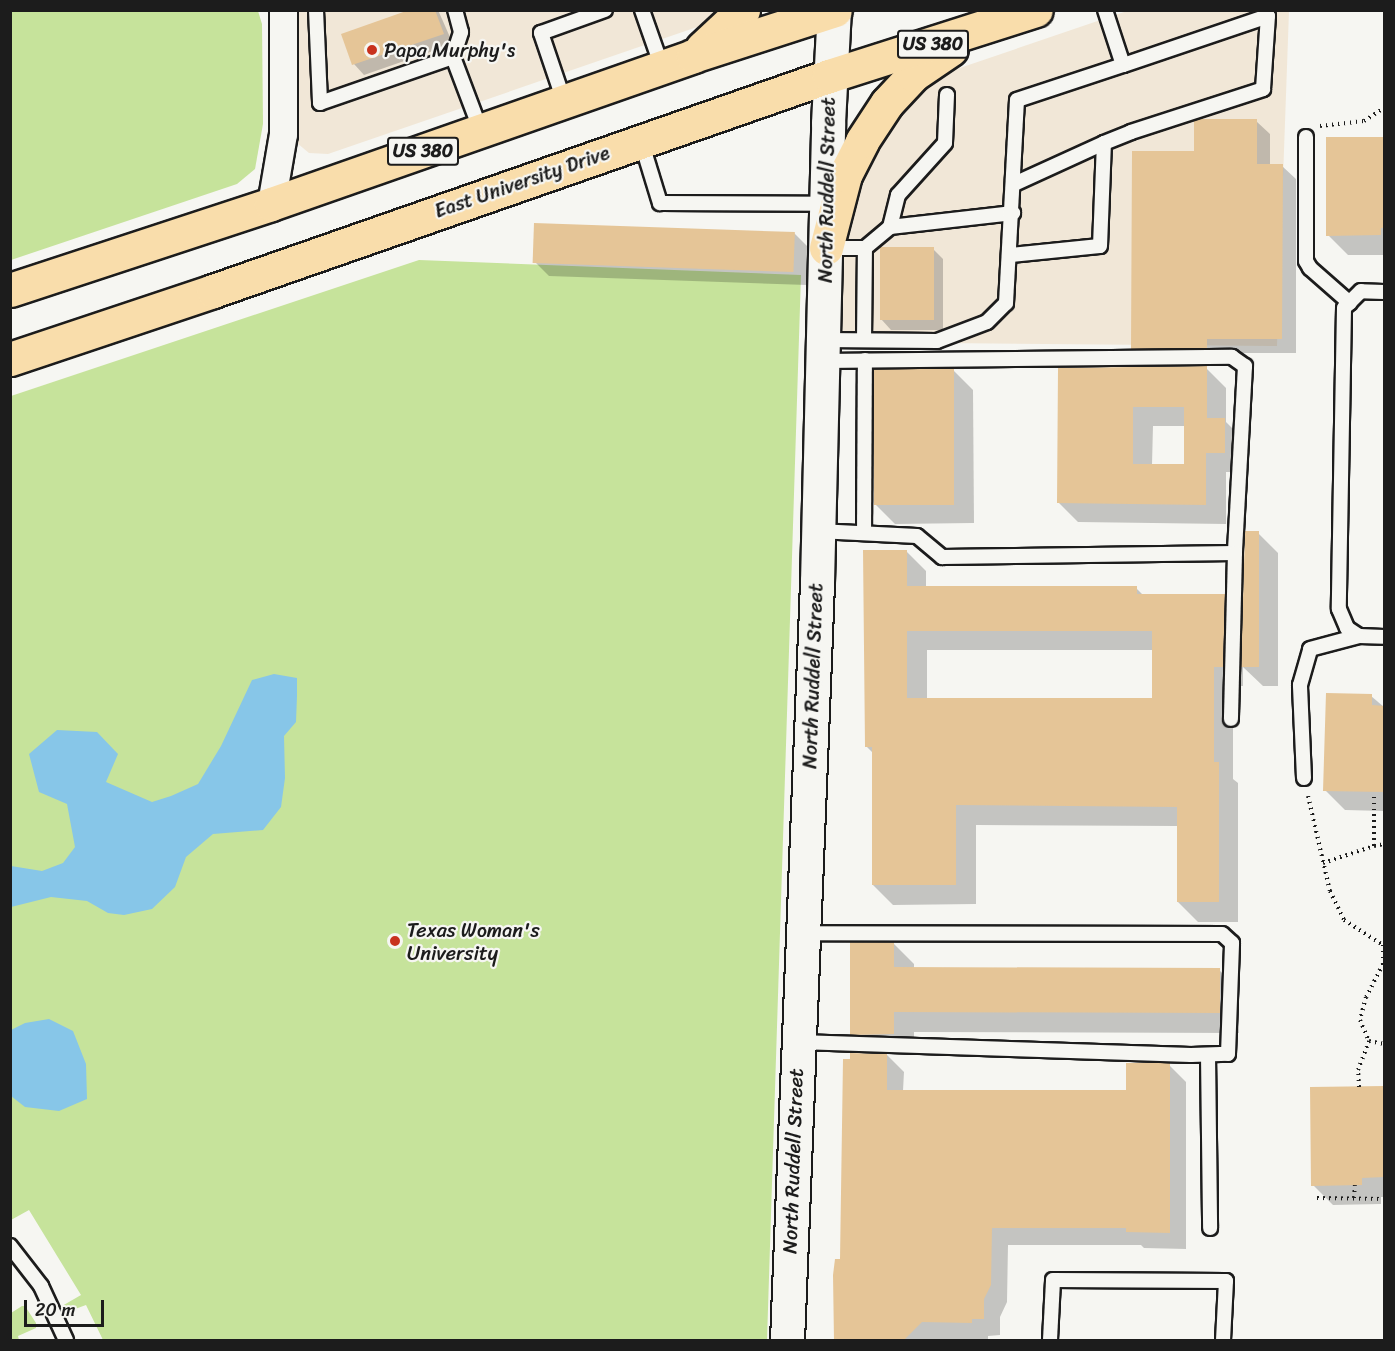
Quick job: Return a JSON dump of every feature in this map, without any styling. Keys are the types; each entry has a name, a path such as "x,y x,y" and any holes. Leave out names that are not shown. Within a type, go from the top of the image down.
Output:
{"main road":[{"path":"693,56 743,10"},
{"name":"East University Drive","path":"10,359 213,291 830,76 1036,10"},
{"name":"US 380","path":"10,290 271,204 693,56 834,11"},
{"path":"826,248 845,175 862,141 887,103 913,75 940,55 1004,21"}],"street":[{"path":"271,204 283,134 283,10"},
{"name":"North Ruddell Street","path":"787,1341 818,531 830,76 834,11"}],"lane":[{"path":"316,10 320,103 453,57"},
{"path":"455,10 461,32 453,57 481,131"},
{"path":"565,101 542,33 605,10"},
{"path":"642,10 662,67"},
{"path":"1105,10 1123,65"},
{"path":"823,350 864,340 937,341 987,322 1006,303 1011,255 1017,100 1267,13 1263,90 1131,132 1014,184"},
{"path":"890,227 898,195 945,143 947,95"},
{"path":"1305,137 1305,261 1350,303"},
{"path":"641,141 660,203 827,204"},
{"path":"1011,255 1100,246 1104,143"},
{"path":"826,248 865,248 890,227 1013,213"},
{"path":"864,340 865,248"},
{"path":"1359,636 1347,628 1339,609 1344,308 1362,291 1384,292"},
{"path":"823,350 864,360 1232,357 1245,366 1235,553 1231,718"},
{"path":"864,360 864,533"},
{"path":"818,531 917,536 942,557 1235,553"},
{"path":"1304,778 1300,685 1310,649 1359,636 1384,637"},
{"path":"798,1042 1228,1054 1232,943 1222,934 803,933"},
{"path":"1208,1055 1210,1228"},
{"path":"10,1246 42,1286 66,1341"},
{"path":"1050,1341 1053,1280 1226,1281 1223,1341"}],"path":[{"path":"1305,137 1320,126 1364,122 1384,108"},
{"path":"1304,778 1330,891 1344,920 1383,945 1383,964 1366,997 1360,1020 1369,1041 1358,1070 1359,1087"},
{"path":"1374,794 1374,846"},
{"path":"1323,863 1384,844"},
{"path":"1369,1041 1384,1044"},
{"path":"1354,1198 1355,1185"},
{"path":"1317,1198 1384,1198"}],"shaded area":[{"path":"295,11 725,11 700,26 328,154 309,153 297,143 291,127"},
{"path":"1127,11 1289,11 1277,346 837,342 847,209 862,164 916,98 948,72"}],"green space":[{"path":"10,11 258,11 262,24 263,124 255,169 237,184 11,260"},
{"name":"Texas Woman's University","path":"419,260 801,275 767,1340 103,1340 86,1305 64,1313 62,1306 81,1295 29,1210 11,1220 11,396"},
{"path":"25,1306 36,1323 36,1328 18,1336 19,1340 11,1340 11,1313"}],"water":[{"path":"274,674 297,678 296,722 284,736 285,778 281,807 263,830 213,834 186,857 175,887 152,909 124,915 108,913 87,901 51,897 11,907 11,866 42,871 63,863 75,847 67,804 39,792 29,754 57,730 97,732 118,754 106,782 152,802 171,796 198,784 221,746 252,680"},
{"path":"49,1019 73,1031 86,1064 87,1099 59,1111 25,1107 11,1096 11,1030 25,1023"}],"building":[{"name":"Papa Murphy's","path":"409,10 435,10 444,34 352,65 341,34"},
{"path":"1199,119 1257,119 1257,164 1283,164 1282,339 1207,339 1207,348 1131,349 1132,151 1194,151 1194,121"},
{"path":"1326,137 1384,137 1384,228 1381,228 1381,235 1326,236"},
{"path":"534,223 795,232 793,272 533,263"},
{"path":"880,247 934,247 934,320 880,320"},
{"path":"1207,366 1207,418 1225,418 1225,453 1206,453 1206,505 1057,503 1058,368","holes":["1133,407 1184,407 1184,464 1133,464"]},
{"path":"874,369 954,369 954,505 874,505"},
{"path":"1245,531 1259,531 1259,667 1241,667"},
{"path":"863,550 907,550 907,586 1137,586 1137,594 1225,594 1223,667 1214,667 1214,762 1219,762 1219,902 1177,902 1177,807 956,805 956,885 872,885 872,747 865,747","holes":["907,631 1152,631 1152,698 907,698"]},
{"path":"1326,693 1372,694 1372,705 1384,706 1384,792 1323,791"},
{"path":"850,942 894,942 894,967 1220,968 1220,1013 894,1012 894,1034 850,1035"},
{"path":"850,1053 887,1054 887,1090 1126,1090 1126,1063 1170,1063 1170,1233 1126,1232 1126,1228 992,1228 991,1285 984,1299 984,1319 972,1319 972,1323 922,1322 903,1341 834,1341 833,1275 835,1259 840,1259 843,1059 850,1059"},
{"path":"1384,1086 1384,1177 1362,1178 1362,1185 1311,1186 1310,1087"}],"place":[{"name":"Papa Murphy's","path":"372,50"},
{"name":"Texas Woman's University","path":"395,941"}]}
